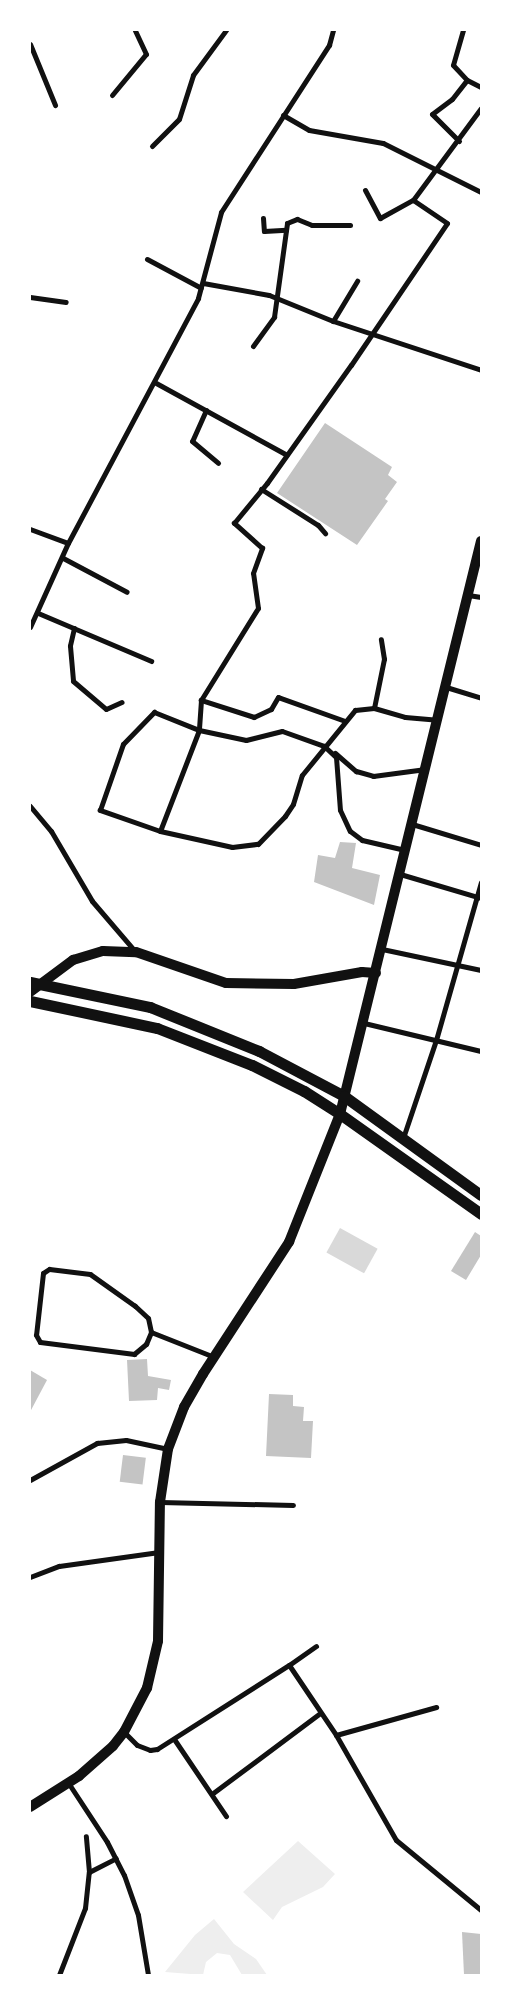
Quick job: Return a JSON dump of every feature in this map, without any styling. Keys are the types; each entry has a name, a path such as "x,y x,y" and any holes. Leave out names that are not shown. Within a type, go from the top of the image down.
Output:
{"highway":[{"path":"36,982 127,1001 210,1029 259,1050 344,1096 481,1195"},
{"path":"30,1001 126,1020 193,1040 304,1091 340,1114 481,1214"}],"main road":[{"path":"30,1807 68,1784 102,1757 124,1732 146,1688 154,1663 159,1619 160,1502 168,1449 184,1407 289,1242 340,1114 382,950 481,541"},
{"path":"30,992 36,982 82,956 103,951 136,952 226,983 294,984 362,972 376,973"}],"street":[{"path":"112,95 146,54 135,30"},
{"path":"152,146 179,119 193,75 226,30"},
{"path":"30,626 38,613 68,543 156,383 202,286 211,240 222,212 282,115 329,45 332,30"},
{"path":"464,30 453,65 466,80 481,87"},
{"path":"31,42 55,105"},
{"path":"459,141 432,114 452,99 466,80"},
{"path":"365,190 380,218 413,200 459,141 481,108"},
{"path":"282,115 309,130 383,143 481,192"},
{"path":"160,832 198,730 200,700 258,608 253,573 262,548 234,523 287,455 373,334 447,223 413,200"},
{"path":"263,218 264,231 286,230"},
{"path":"253,346 274,318 287,223 297,219 312,226 350,225"},
{"path":"147,259 202,286 276,297 332,321 481,370"},
{"path":"332,321 356,281"},
{"path":"30,297 66,302"},
{"path":"156,383 287,455"},
{"path":"206,410 192,441 218,463"},
{"path":"261,489 318,524 325,533"},
{"path":"30,530 68,543"},
{"path":"63,558 127,592"},
{"path":"468,595 481,597"},
{"path":"38,613 151,660"},
{"path":"74,628 70,646 73,681 106,709 122,702"},
{"path":"374,708 384,659 381,639"},
{"path":"446,687 481,698"},
{"path":"200,700 254,717 270,709 278,697 344,721"},
{"path":"426,769 373,776 356,771 324,746 282,731 246,740 198,730 154,712 123,744 100,810 160,832 232,847 258,844 293,804 302,775 324,746 344,721 355,710 374,708 405,717 438,720"},
{"path":"331,750 338,768 340,810 350,831 362,840 406,850"},
{"path":"30,806 51,831 92,902 136,952"},
{"path":"412,824 481,845"},
{"path":"400,874 479,898"},
{"path":"403,1138 436,1040 479,898 481,882"},
{"path":"382,950 481,970"},
{"path":"364,1023 481,1051"},
{"path":"49,1270 90,1274 135,1306 148,1318 151,1332 146,1344 134,1354 40,1342 36,1335 44,1272 49,1270"},
{"path":"151,1332 215,1357"},
{"path":"30,1480 98,1443 126,1440 168,1449"},
{"path":"160,1502 293,1504"},
{"path":"30,1577 59,1566 159,1552"},
{"path":"124,1732 137,1745 150,1750 174,1739 316,1646"},
{"path":"289,1665 319,1714 336,1735 396,1840 481,1910"},
{"path":"336,1735 436,1707"},
{"path":"213,1793 319,1714"},
{"path":"174,1739 213,1793 226,1816"},
{"path":"68,1784 116,1858 138,1915 148,1975"},
{"path":"59,1975 81,1925 89,1872 86,1836"},
{"path":"89,1872 116,1858"}],"shaded area":[{"path":"340,1228 378,1249 364,1273 326,1252"},
{"path":"298,1841 335,1874 323,1887 282,1907 273,1920 243,1892"},
{"path":"214,1919 234,1944 256,1959 267,1975 242,1975 230,1955 217,1953 206,1962 203,1975 165,1972 195,1935"}],"building":[{"path":"325,423 392,467 388,475 397,482 385,499 388,501 357,545 277,493"},
{"path":"340,842 356,843 352,868 380,875 374,905 314,882 318,855 335,858"},
{"path":"475,1232 481,1236 481,1255 466,1280 451,1271"},
{"path":"147,1359 148,1376 171,1380 169,1390 158,1388 157,1400 129,1401 127,1360"},
{"path":"30,1370 47,1380 30,1412"},
{"path":"269,1394 293,1395 293,1406 304,1407 303,1421 313,1421 311,1458 266,1456"},
{"path":"123,1455 146,1458 143,1485 120,1482"},
{"path":"462,1932 481,1934 481,1975 464,1975"}]}
